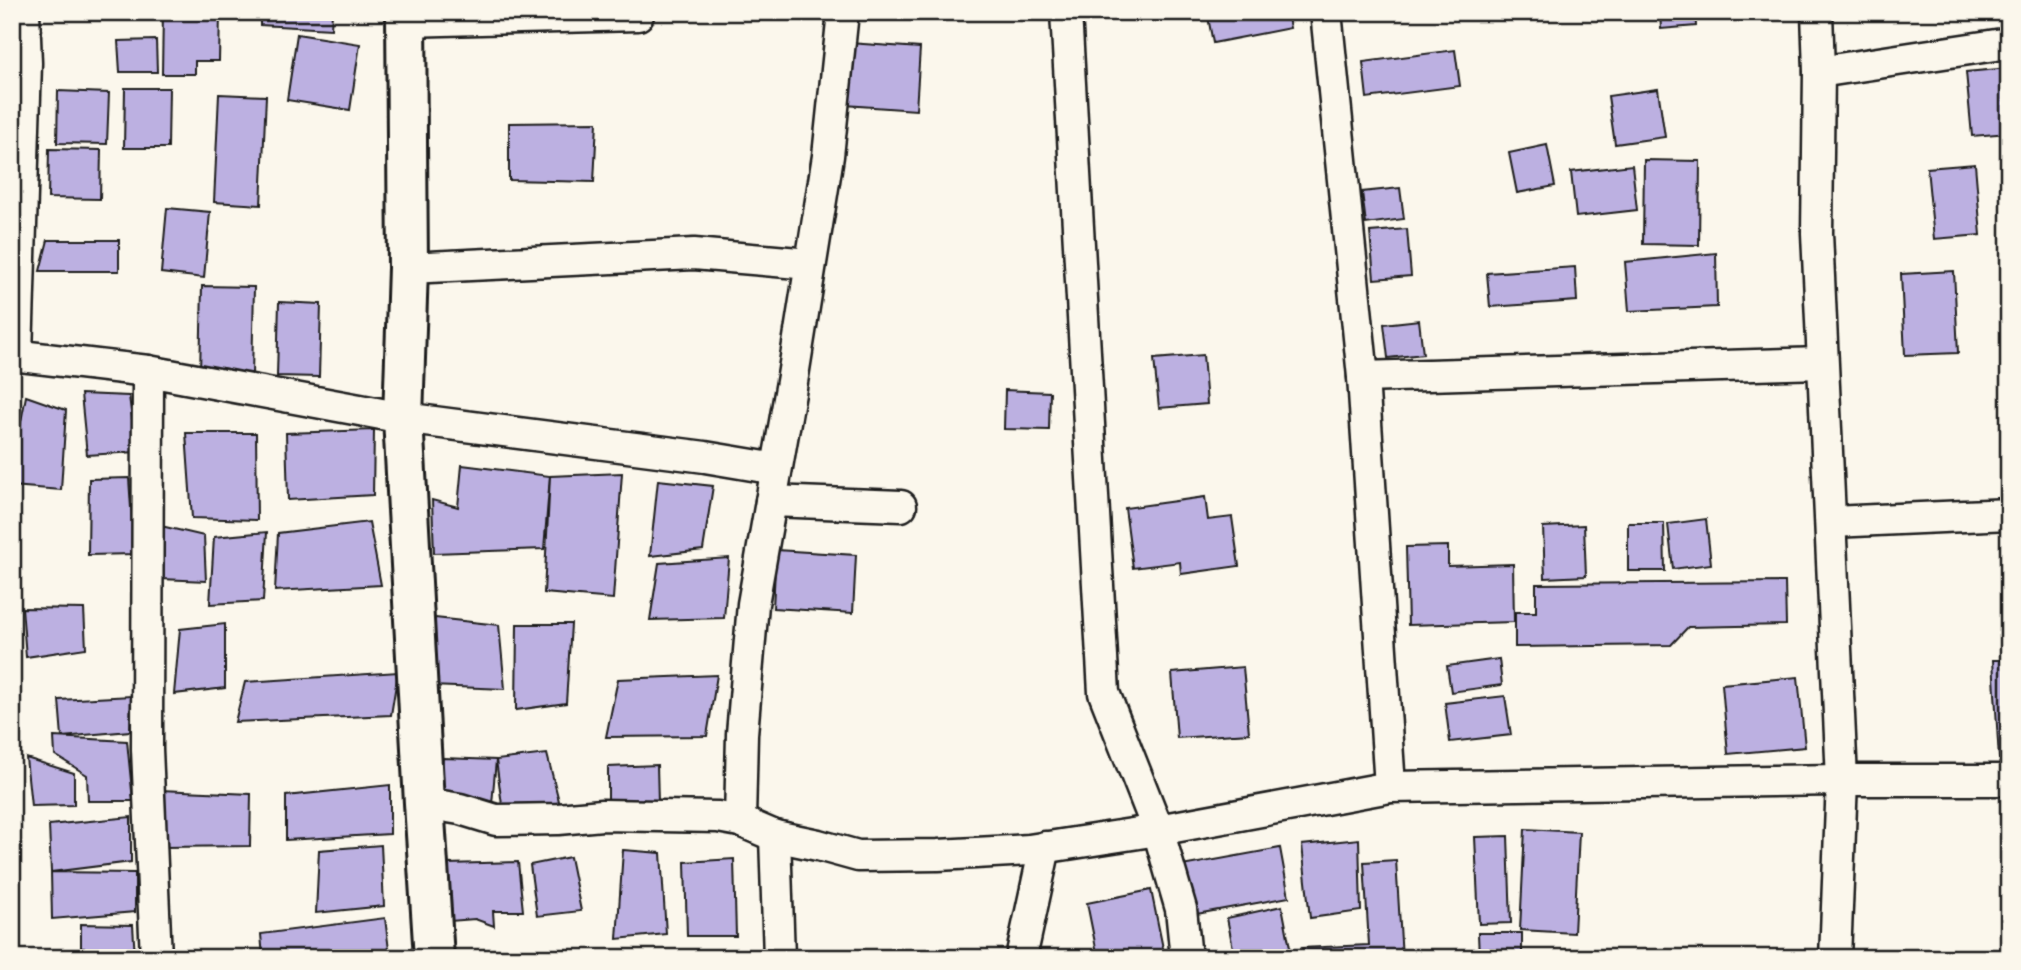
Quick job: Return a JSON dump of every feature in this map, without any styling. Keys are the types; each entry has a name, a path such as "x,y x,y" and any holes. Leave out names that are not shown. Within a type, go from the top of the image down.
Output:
{"street":[{"path":"24,12 26,63 15,355 148,371 403,418 705,457 776,469"},
{"path":"740,821 741,734 753,604 828,156 843,12"},
{"path":"1066,12 1104,693 1158,830 1181,909 1186,958"},
{"path":"1326,12 1363,377 1390,787"},
{"path":"1817,12 1817,233 1842,780 1835,958"},
{"path":"435,958 403,418 408,268 406,17 638,15"},
{"path":"1819,72 2009,43"},
{"path":"408,268 694,254 810,264"},
{"path":"1363,377 1822,363"},
{"path":"148,371 147,749 156,958"},
{"path":"771,501 901,506"},
{"path":"1832,522 2009,514"},
{"path":"424,803 460,809 496,820 645,815 718,817 740,821 775,836 858,856 938,855 1045,848 1390,787 2009,780"},
{"path":"775,836 779,958"},
{"path":"1021,958 1045,848"}],"building":[{"path":"163,12 220,12 219,61 195,61 195,74 162,74"},
{"path":"260,12 332,12 331,29 260,25"},
{"path":"1207,12 1287,12 1290,28 1213,43"},
{"path":"1660,12 1695,12 1696,26 1661,29"},
{"path":"297,34 360,44 350,110 287,100"},
{"path":"156,40 157,72 120,72 118,41"},
{"path":"849,43 920,48 916,110 845,105"},
{"path":"1455,50 1460,86 1367,98 1363,62"},
{"path":"2009,68 2009,133 1972,136 1966,72"},
{"path":"125,88 169,88 168,148 124,148"},
{"path":"1658,89 1665,137 1615,144 1608,96"},
{"path":"58,91 109,93 107,144 57,143"},
{"path":"219,94 266,96 261,205 214,202"},
{"path":"597,122 594,182 509,180 509,123"},
{"path":"1547,145 1555,186 1517,193 1509,153"},
{"path":"49,149 101,150 100,199 48,198"},
{"path":"1644,160 1700,161 1699,245 1643,244"},
{"path":"1975,164 1981,235 1934,239 1927,168"},
{"path":"1632,165 1637,210 1576,217 1571,172"},
{"path":"1400,188 1404,219 1366,224 1362,192"},
{"path":"167,208 210,212 204,278 161,273"},
{"path":"1407,229 1411,276 1374,279 1370,232"},
{"path":"48,240 119,240 119,271 40,271"},
{"path":"1716,253 1717,307 1629,311 1625,262"},
{"path":"1575,267 1577,301 1490,307 1487,273"},
{"path":"1954,271 1958,353 1905,355 1901,274"},
{"path":"202,286 254,287 252,375 200,374"},
{"path":"279,302 321,304 319,377 277,376"},
{"path":"1419,320 1423,354 1388,358 1384,324"},
{"path":"1203,355 1207,404 1159,408 1154,359"},
{"path":"1005,390 1050,392 1049,430 1004,429"},
{"path":"81,394 129,396 136,452 87,455"},
{"path":"26,396 66,410 61,490 12,486 12,467"},
{"path":"374,430 373,495 288,500 286,433"},
{"path":"186,433 256,433 257,520 192,518"},
{"path":"462,465 550,476 544,549 434,553 432,500 458,507"},
{"path":"622,473 613,599 544,593 550,476"},
{"path":"129,478 134,554 88,555 89,479"},
{"path":"658,480 713,486 703,550 650,556"},
{"path":"1205,497 1208,520 1232,517 1239,566 1181,574 1180,562 1133,568 1125,508"},
{"path":"1706,519 1711,564 1673,569 1668,524"},
{"path":"369,522 381,585 275,591 278,533"},
{"path":"1628,523 1664,523 1665,571 1628,571"},
{"path":"1584,525 1586,576 1545,578 1543,527"},
{"path":"161,526 204,536 206,581 161,579"},
{"path":"267,532 263,601 210,604 214,537"},
{"path":"1448,546 1448,566 1513,564 1514,622 1408,625 1406,547"},
{"path":"776,550 856,555 853,613 773,608"},
{"path":"729,558 724,618 650,620 659,563"},
{"path":"1785,582 1786,625 1688,627 1671,645 1515,647 1515,612 1536,612 1536,584"},
{"path":"22,608 84,609 86,648 26,657"},
{"path":"435,618 499,625 505,689 431,686"},
{"path":"225,624 225,688 174,694 180,629"},
{"path":"517,624 571,624 566,703 516,710"},
{"path":"1499,659 1502,685 1451,692 1447,666"},
{"path":"1993,660 2009,660 2009,759 1999,759"},
{"path":"1243,667 1249,733 1177,738 1172,673"},
{"path":"398,672 391,715 235,722 245,682"},
{"path":"717,675 707,736 606,737 618,679"},
{"path":"1798,677 1805,747 1728,754 1722,684"},
{"path":"131,696 130,731 62,737 59,700"},
{"path":"1505,696 1511,735 1450,742 1445,703"},
{"path":"54,737 127,741 133,801 88,801 87,775 55,755"},
{"path":"547,754 560,805 504,820 496,760"},
{"path":"26,758 74,773 74,805 31,806"},
{"path":"443,758 496,760 492,804 436,805"},
{"path":"657,765 658,803 608,801 608,767"},
{"path":"390,785 390,834 286,840 286,796"},
{"path":"160,790 251,794 250,846 164,847"},
{"path":"131,817 131,862 51,872 49,825"},
{"path":"1525,829 1579,832 1574,933 1520,930"},
{"path":"1508,836 1511,923 1479,924 1475,837"},
{"path":"1359,839 1361,911 1310,918 1302,845"},
{"path":"381,845 384,906 316,913 319,850"},
{"path":"1280,848 1289,897 1191,915 1182,866"},
{"path":"623,850 661,853 666,934 617,939"},
{"path":"570,857 581,911 537,916 530,865"},
{"path":"734,859 736,936 687,936 685,862"},
{"path":"1396,860 1402,958 1303,958 1302,948 1369,945 1364,862"},
{"path":"518,862 523,911 493,911 494,926 475,919 450,921 447,864"},
{"path":"51,872 135,873 135,912 52,919"},
{"path":"12,879 16,879 16,943 12,943"},
{"path":"1151,890 1165,958 1098,958 1087,903"},
{"path":"1282,906 1292,958 1235,958 1227,918"},
{"path":"385,918 390,958 263,958 261,934"},
{"path":"81,924 133,925 135,958 96,958 96,950 81,948"},
{"path":"1478,933 1522,933 1522,958 1479,958"},
{"path":"744,949 744,958 668,958 669,952"}]}
